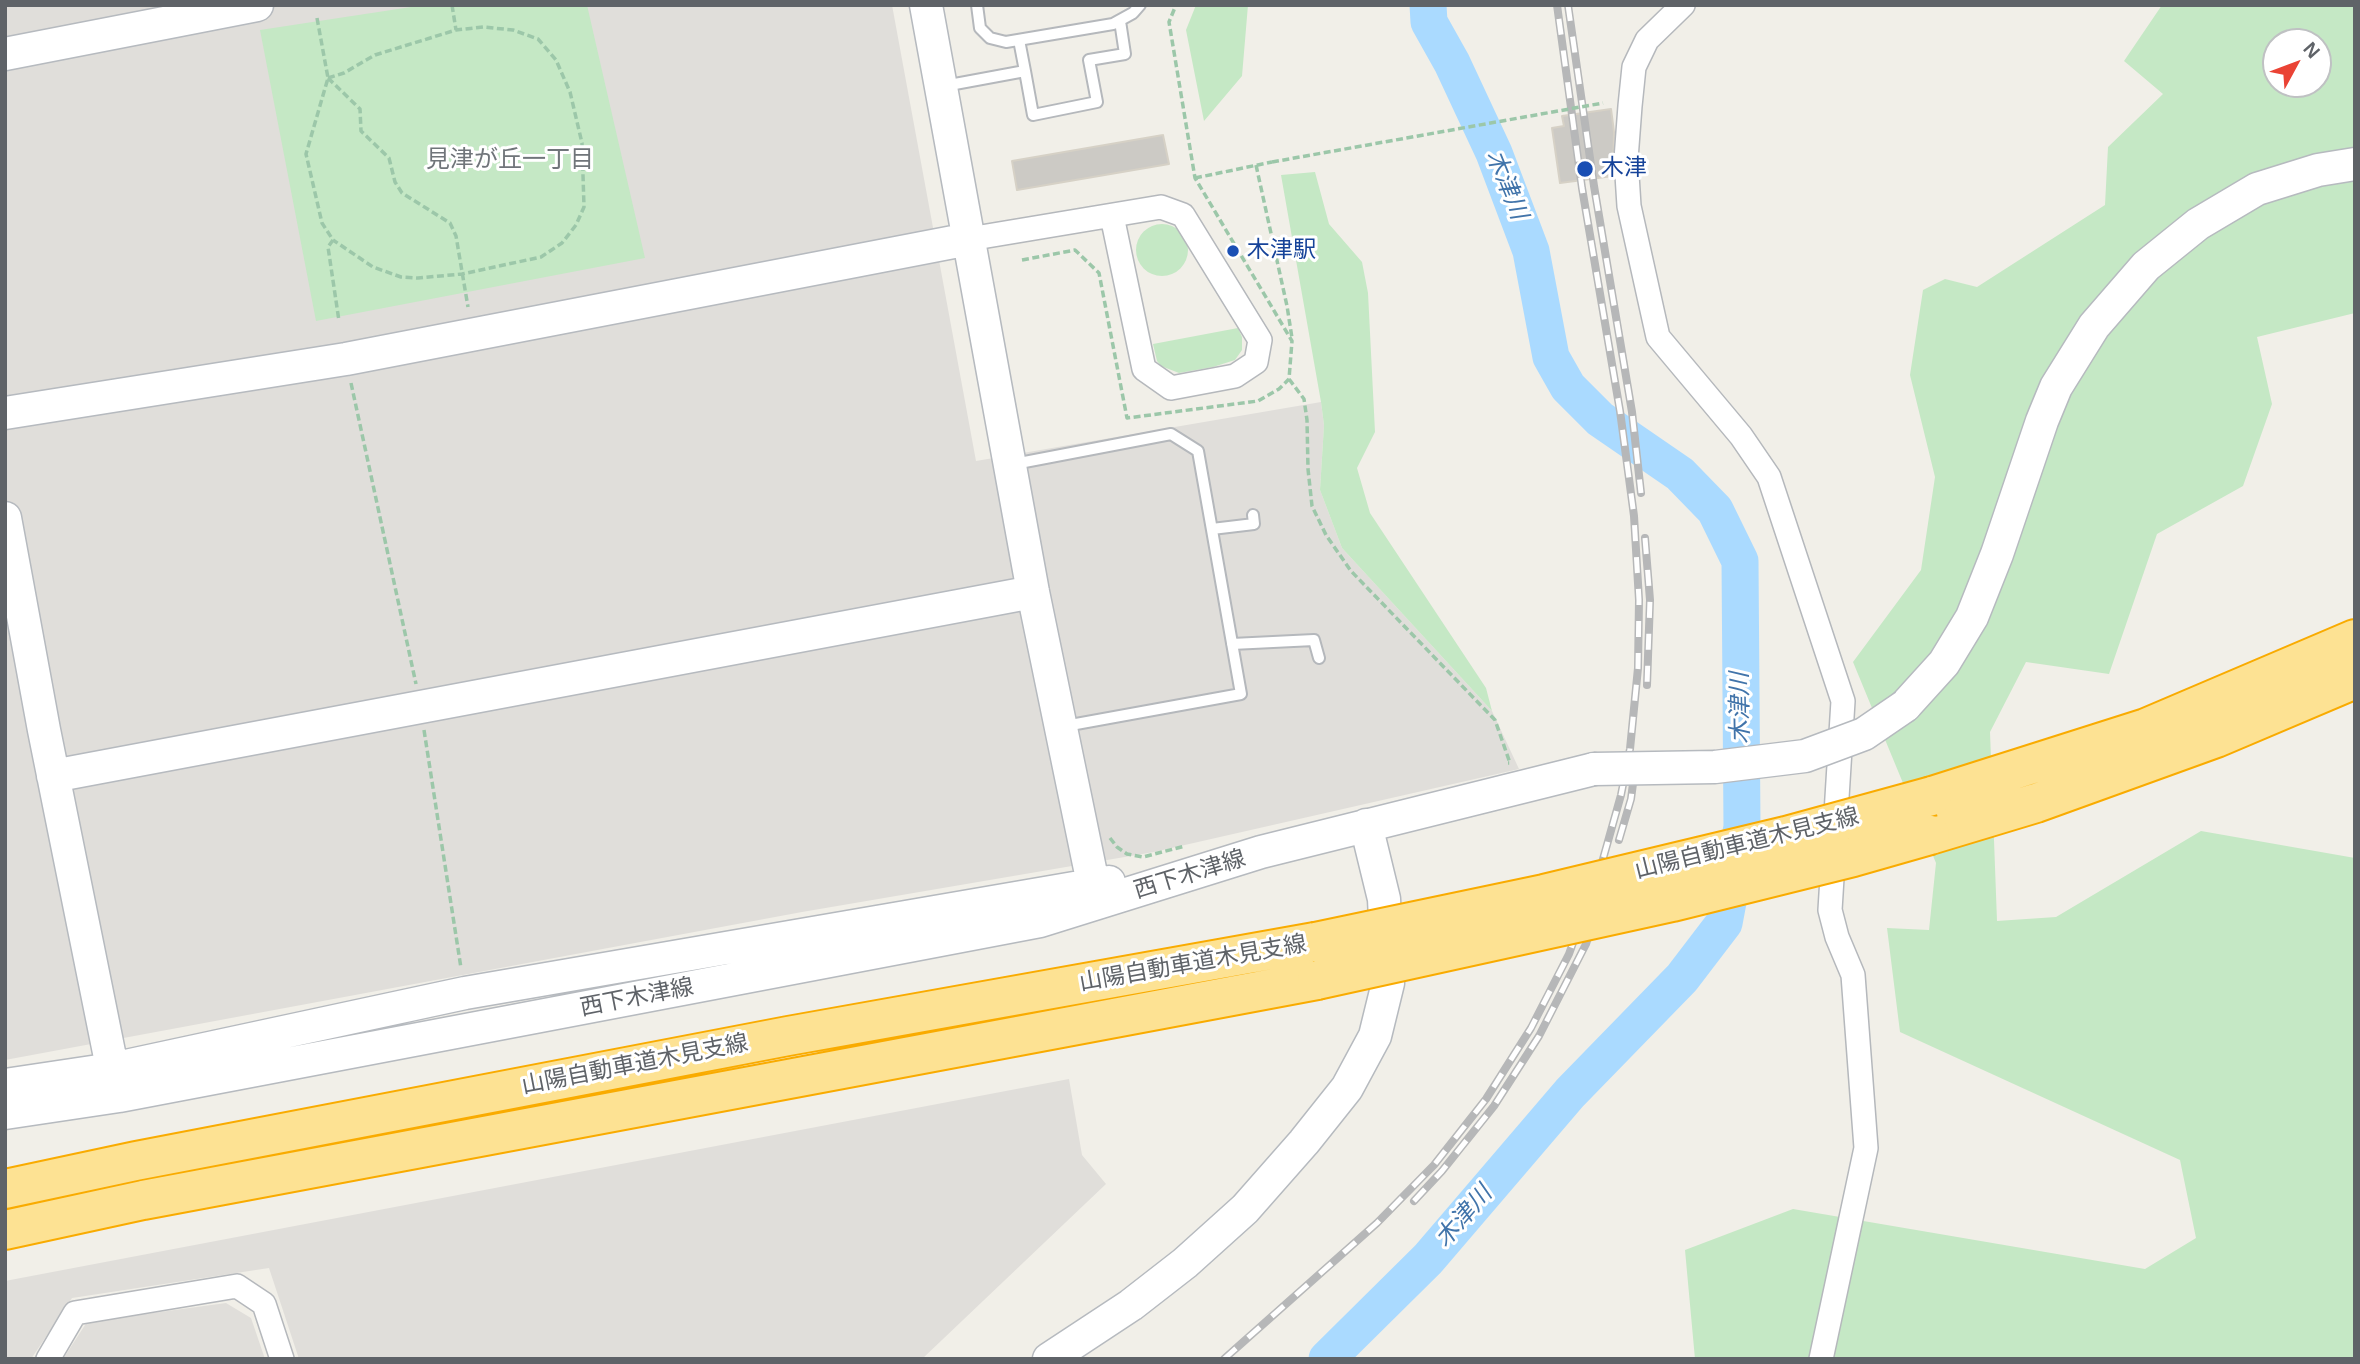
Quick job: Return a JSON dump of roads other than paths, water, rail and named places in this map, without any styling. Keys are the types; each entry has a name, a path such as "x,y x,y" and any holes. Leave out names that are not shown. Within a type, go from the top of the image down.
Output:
{"highway":[{"name":"山陽自動車道木見支線","path":"5,1189 136,1161 788,1036 1315,942 1584,884 1786,836 1932,796 2146,728 2355,639"},
{"name":"山陽自動車道木見支線","path":"5,1230 157,1197 1317,980 1672,902 1853,857 2036,803 2217,738 2355,679"}],"street":[{"path":"5,54 257,5"},
{"path":"926,5 1034,592 1095,894"},
{"path":"1683,5 1647,40 1634,67 1626,159 1629,206 1658,337 1741,436 1769,477 1843,701 1830,911 1836,937 1853,975 1866,1148 1821,1359"},
{"name":"西下木津線","path":"5,1113 115,1082 465,993 1095,894 1594,769 1715,767 1805,755 1864,734 1905,706 1944,663 1972,617 2056,387 2094,327 2146,266 2198,224 2257,189 2318,170 2355,163"},
{"path":"5,412 346,359 970,239 1161,206 1183,215 1260,340 1256,362 1235,376 1171,388 1144,369 1112,216"},
{"path":"5,518 53,776 115,1082"},
{"path":"53,776 1034,592"},
{"path":"1049,1359 1131,1305 1185,1263 1245,1209 1347,1088 1375,1036 1388,984 1384,899 1366,825"},
{"name":"西下木津線","path":"5,1085 115,1082 1027,923 1095,894"},
{"path":"48,1359 75,1313 237,1286 264,1304 282,1359"}],"lane":[{"path":"977,5 980,28 990,38 1006,42 1113,24 1133,13 1140,5"},
{"path":"1019,40 1033,116 1097,102 1089,60 1125,54 1119,21"},
{"path":"941,86 1025,71"},
{"path":"1012,465 1171,434 1198,451 1241,694 1061,727"},
{"path":"1212,529 1254,524 1253,515"},
{"path":"1233,644 1314,640 1319,657"}],"waterway":[{"name":"木津川","path":"1327,1359 1428,1259 1570,1093 1682,978 1724,923 1742,827 1740,561 1715,510 1680,474 1600,419 1568,387 1551,357 1531,251 1494,153 1452,63 1429,22 1428,5"}],"railway":[{"path":"1224,1359 1377,1223 1434,1165 1486,1099 1531,1028 1569,954 1603,859 1621,795 1630,749 1638,668 1639,600 1634,516 1620,411 1582,188 1557,5"},
{"path":"1568,5 1594,186 1632,412 1641,493"},
{"path":"1645,538 1650,600 1647,685"},
{"path":"1619,840 1631,799 1635,768"},
{"path":"1414,1201 1494,1106 1539,1036 1586,944 1606,880"}],"place":[{"name":"木津","path":"1585,169"},
{"name":"木津駅","path":"1233,251"}],"district":[{"name":"見津が丘一丁目","path":"510,160"}]}
